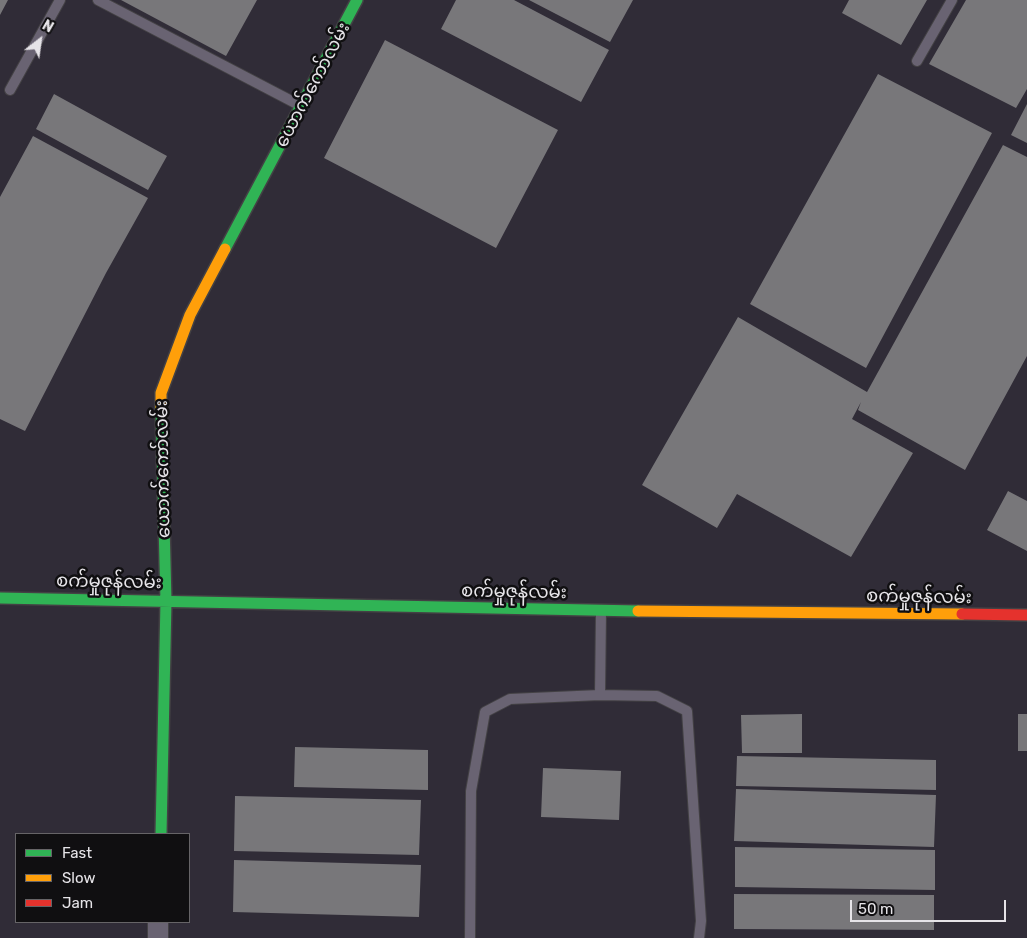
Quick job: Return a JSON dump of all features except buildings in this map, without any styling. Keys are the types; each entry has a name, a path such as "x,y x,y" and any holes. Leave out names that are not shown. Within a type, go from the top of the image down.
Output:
{"street":[{"name":"ယောက်ကော်လမ်း","path":"160,833 166,601 161,393 190,315 302,107 357,0"},
{"name":"စက်မှုဇုန်လမ်း","path":"0,598 601,611 1027,615"},
{"path":"158,923 158,938"}],"lane":[{"path":"10,90 60,0"},
{"path":"98,0 302,107"},
{"path":"917,61 952,0"},
{"path":"600,695 601,611"},
{"path":"470,938 470,791 486,712 510,699 600,695 657,696 686,711 701,921 699,938"}],"shaded area":[{"path":"0,0 1027,0 1027,938 0,938"}],"traffic: fast":[{"path":"225,249 357,0"},
{"path":"161,408 166,601 161,833"},
{"path":"0,598 638,611"}],"traffic: slow":[{"path":"161,408 161,393 190,315 225,249"},
{"path":"638,611 962,614"}],"traffic: jam":[{"path":"962,614 1027,615"}]}
